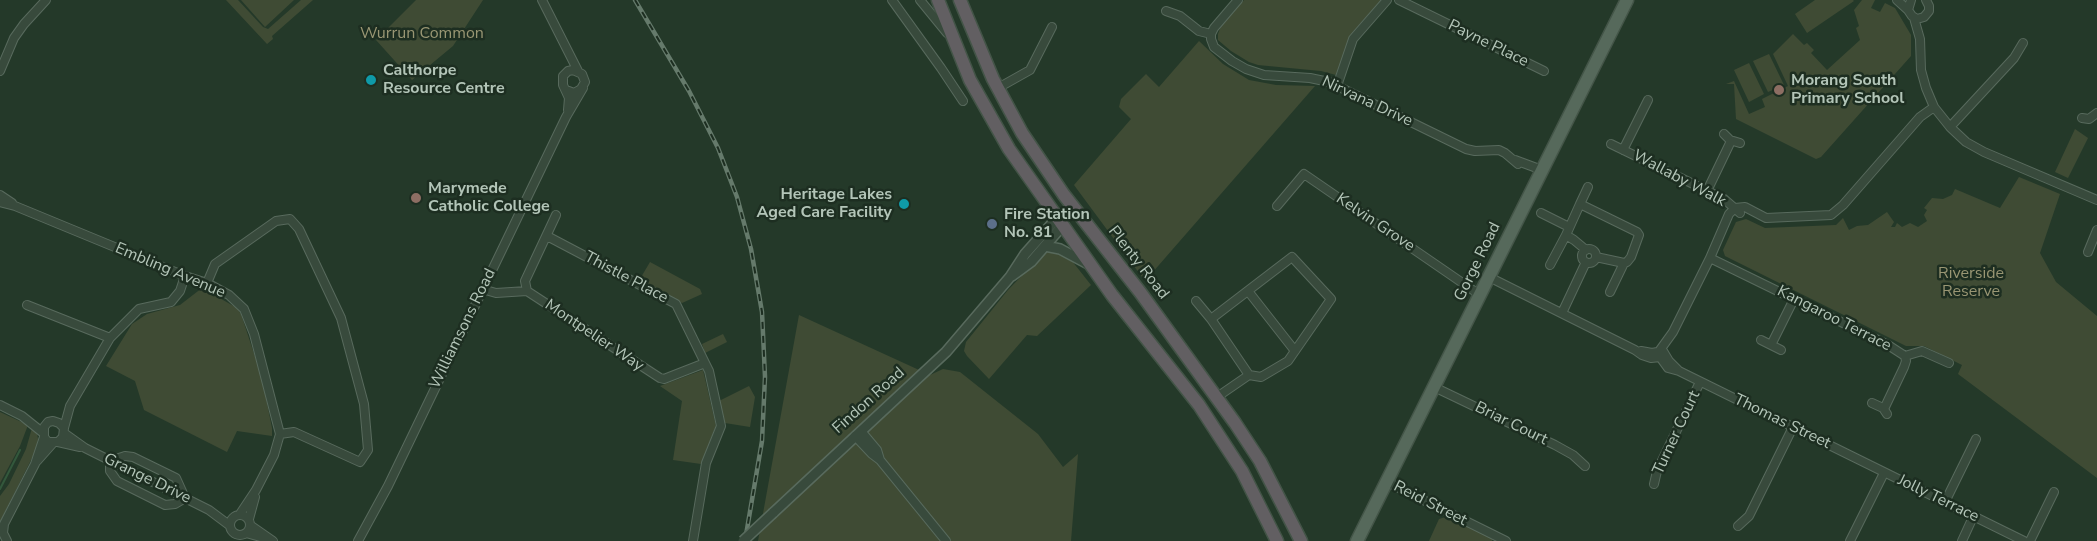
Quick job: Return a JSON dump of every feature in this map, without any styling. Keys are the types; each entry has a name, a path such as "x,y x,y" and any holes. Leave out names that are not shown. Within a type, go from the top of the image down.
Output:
{"highway":[{"path":"938,0 970,80 994,124 1027,176 1112,295 1199,405 1229,449 1277,541"},
{"name":"Plenty Road","path":"960,0 998,88 1022,133 1074,208 1217,397 1260,461 1301,541"},
{"name":"Findon Road","path":"1060,222 1074,208"}],"main road":[{"name":"Gorge Road","path":"1358,540 1627,0"}],"street":[{"path":"0,70 14,38 45,0"},
{"path":"542,0 565,44 578,71 584,78 582,88 574,93 566,90 562,83 566,63 565,44"},
{"path":"892,0 963,101"},
{"path":"920,0 954,42"},
{"path":"1211,34 1238,0"},
{"path":"1337,86 1353,39 1386,0"},
{"name":"Payne Place","path":"1399,0 1544,71"},
{"path":"1898,0 1914,18 1920,39 1923,80 1934,107 1950,127 1966,142 1984,152 2097,200"},
{"path":"1908,10 1911,0"},
{"path":"1920,39 1930,2"},
{"name":"Nirvana Drive","path":"1166,11 1181,16 1199,31 1211,34 1212,44 1217,50 1235,64 1250,71 1268,75 1316,79 1337,86 1466,149 1499,150 1515,161 1542,170"},
{"path":"1914,18 1920,19 1926,16"},
{"path":"998,88 1030,70 1052,27"},
{"path":"1950,127 2014,58 2023,43"},
{"path":"564,75 569,71 578,71"},
{"name":"Williamsons Road","path":"358,541 385,492 582,88"},
{"name":"Williamsons Road","path":"566,90 569,101 566,117"},
{"name":"Wallaby Walk","path":"1623,150 1648,100"},
{"path":"1489,277 1635,350 1662,353 1729,215 1743,206 1766,218 1831,215 1843,205 1920,117 1934,107"},
{"path":"2082,118 2089,119 2097,113"},
{"path":"1724,134 1731,141 1740,143"},
{"path":"1707,191 1731,141"},
{"name":"Wallaby Walk","path":"1611,144 1725,200 1737,211"},
{"name":"Kelvin Grove","path":"1277,206 1304,174 1480,295"},
{"path":"1550,265 1588,187"},
{"name":"Embling Avenue","path":"0,195 15,206"},
{"name":"Embling Avenue","path":"0,202 207,283 228,295 244,309 254,334 280,434"},
{"path":"1580,204 1640,235 1631,257 1624,263 1610,292"},
{"path":"1541,213 1568,231 1574,240 1586,250 1592,250 1596,257 1624,263"},
{"path":"526,291 525,280 556,215"},
{"path":"207,283 215,264 276,220 290,219 299,229 341,318 364,404 368,450 360,462 294,432 280,434 274,455 256,490 230,527 237,537 273,541"},
{"name":"Findon Road","path":"1010,277 1028,265 1045,246 1060,222"},
{"name":"Findon Road","path":"742,541 946,352 1010,277 1025,254 1060,222"},
{"path":"2088,252 2097,230"},
{"name":"Thistle Place","path":"547,236 676,304 705,363 721,426 706,463 693,541"},
{"path":"1045,246 1060,249 1092,266"},
{"path":"1586,250 1582,256 1586,262"},
{"path":"1211,320 1292,257 1331,298 1287,361 1261,377 1248,375 1217,397"},
{"path":"1586,262 1593,262 1596,257"},
{"name":"Kangaroo Terrace","path":"1710,258 1888,345 1905,356 1906,361 1885,411 1872,403"},
{"path":"1562,313 1586,262"},
{"path":"34,464 56,442 64,430 70,406 110,338 138,309 171,302 180,291 185,276"},
{"name":"Montpelier Way","path":"482,290 496,293 526,291 660,378 664,379 705,363"},
{"path":"1248,291 1295,351"},
{"path":"1771,345 1794,299"},
{"path":"1196,301 1248,375"},
{"path":"27,305 110,338"},
{"path":"1761,340 1781,350"},
{"path":"1905,356 1922,351 1949,363"},
{"name":"Thomas Street","path":"1662,353 1666,366 1884,473"},
{"name":"Turner Court","path":"1654,484 1657,471 1700,382"},
{"name":"Briar Court","path":"1434,387 1555,445 1573,455 1584,466"},
{"path":"0,405 22,416 59,423 64,430"},
{"path":"7,541 3,533 4,524 34,464 44,427 70,406"},
{"path":"22,416 48,442 56,442"},
{"path":"1738,526 1749,516 1793,427"},
{"name":"Grange Drive","path":"64,430 85,448"},
{"path":"858,433 877,450 880,460 945,541"},
{"path":"1945,502 1976,439"},
{"name":"Grange Drive","path":"56,442 85,448 110,460 209,510 230,527"},
{"path":"124,456 133,457 176,478 185,498 175,504 165,505 117,481 110,471 110,460 124,456"},
{"path":"1850,541 1884,473"},
{"name":"Jolly Terrace","path":"1884,473 2024,541"},
{"name":"Reid Street","path":"1387,482 1506,541"},
{"path":"237,537 250,522 256,490"},
{"path":"2030,541 2054,492"},
{"name":"Grange Drive","path":"209,510 237,515 250,522"},
{"path":"1962,541 1973,518"},
{"path":"250,522 273,541"}],"green space":[{"path":"226,0 238,0 263,27 268,29 301,0 313,0 272,36 273,39 267,44"},
{"path":"241,0 294,0 265,27"},
{"name":"Wurrun Common","path":"416,0 483,0 453,46 412,80 376,40"},
{"path":"1244,0 1381,0 1354,31 1336,75 1321,71 1258,65 1231,51 1218,40 1218,34 1221,26"},
{"path":"1815,0 1854,1 1807,33 1795,14"},
{"path":"1862,0 1875,0 1871,8 1880,12 1885,3 1895,8 1911,35 1911,56 1821,157 1816,159 1736,119 1734,84 1726,84 1734,81 1749,114 1765,107 1762,99 1788,86 1773,54 1793,34 1804,45 1807,43 1814,50 1811,53 1827,70 1860,40 1854,10"},
{"path":"1199,41 1223,64 1249,80 1276,85 1315,86 1145,281 1074,185 1131,119 1119,107 1121,99 1146,74 1159,87"},
{"path":"1769,54 1784,85 1768,92 1753,61"},
{"path":"1749,63 1764,94 1749,102 1734,70"},
{"path":"2075,129 2088,138 2068,178 2055,172"},
{"name":"Riverside Reserve","path":"2019,177 2060,194 2040,253 2056,282 2097,316 2097,478 1958,374 1962,365 1924,346 1906,346 1725,256 1723,250 1736,222 1746,219 1765,228 1836,225 1843,218 1849,230 1857,226 1868,225 1887,212 1894,222 1891,227 1895,227 1897,223 1902,227 1910,223 1918,227 1927,221 1924,215 1927,210 1924,208 1932,198 1943,199 1952,195 1955,189 2000,208"},
{"path":"1054,250 1072,261 1091,285 1037,336 1027,335 989,379 967,356 964,351 966,342 1008,290 1041,256 1047,251"},
{"path":"650,262 700,289 702,294 682,303 640,279"},
{"path":"202,288 237,308 241,314 262,378 272,428 272,436 237,431 227,452 144,410 135,381 106,366 132,324 147,314 180,305"},
{"path":"799,315 930,375 943,369 960,372 1038,434 1063,467 1078,454 1071,541 758,541"},
{"path":"723,334 727,342 705,353 702,344"},
{"path":"703,370 716,426 701,464 673,460 682,401 660,386"},
{"path":"749,386 755,397 750,427 725,423 719,401"},
{"path":"0,412 28,425 20,446 0,483"},
{"path":"32,428 37,433 36,450 0,522 0,496 9,484 26,449"},
{"path":"1446,517 1493,538 1492,541 1429,541 1439,519"}],"waterway":[{"path":"0,489 20,450"}],"railway":[{"path":"635,0 689,91 718,148 737,197 751,249 762,312 765,377 762,441 745,541"}],"place":[{"name":"Calthorpe Resource Centre","path":"371,80"},
{"name":"Morang South Primary School","path":"1779,90"},
{"name":"Marymede Catholic College","path":"416,198"},
{"name":"Heritage Lakes Aged Care Facility","path":"904,204"},
{"name":"Fire Station No. 81","path":"992,224"}]}
